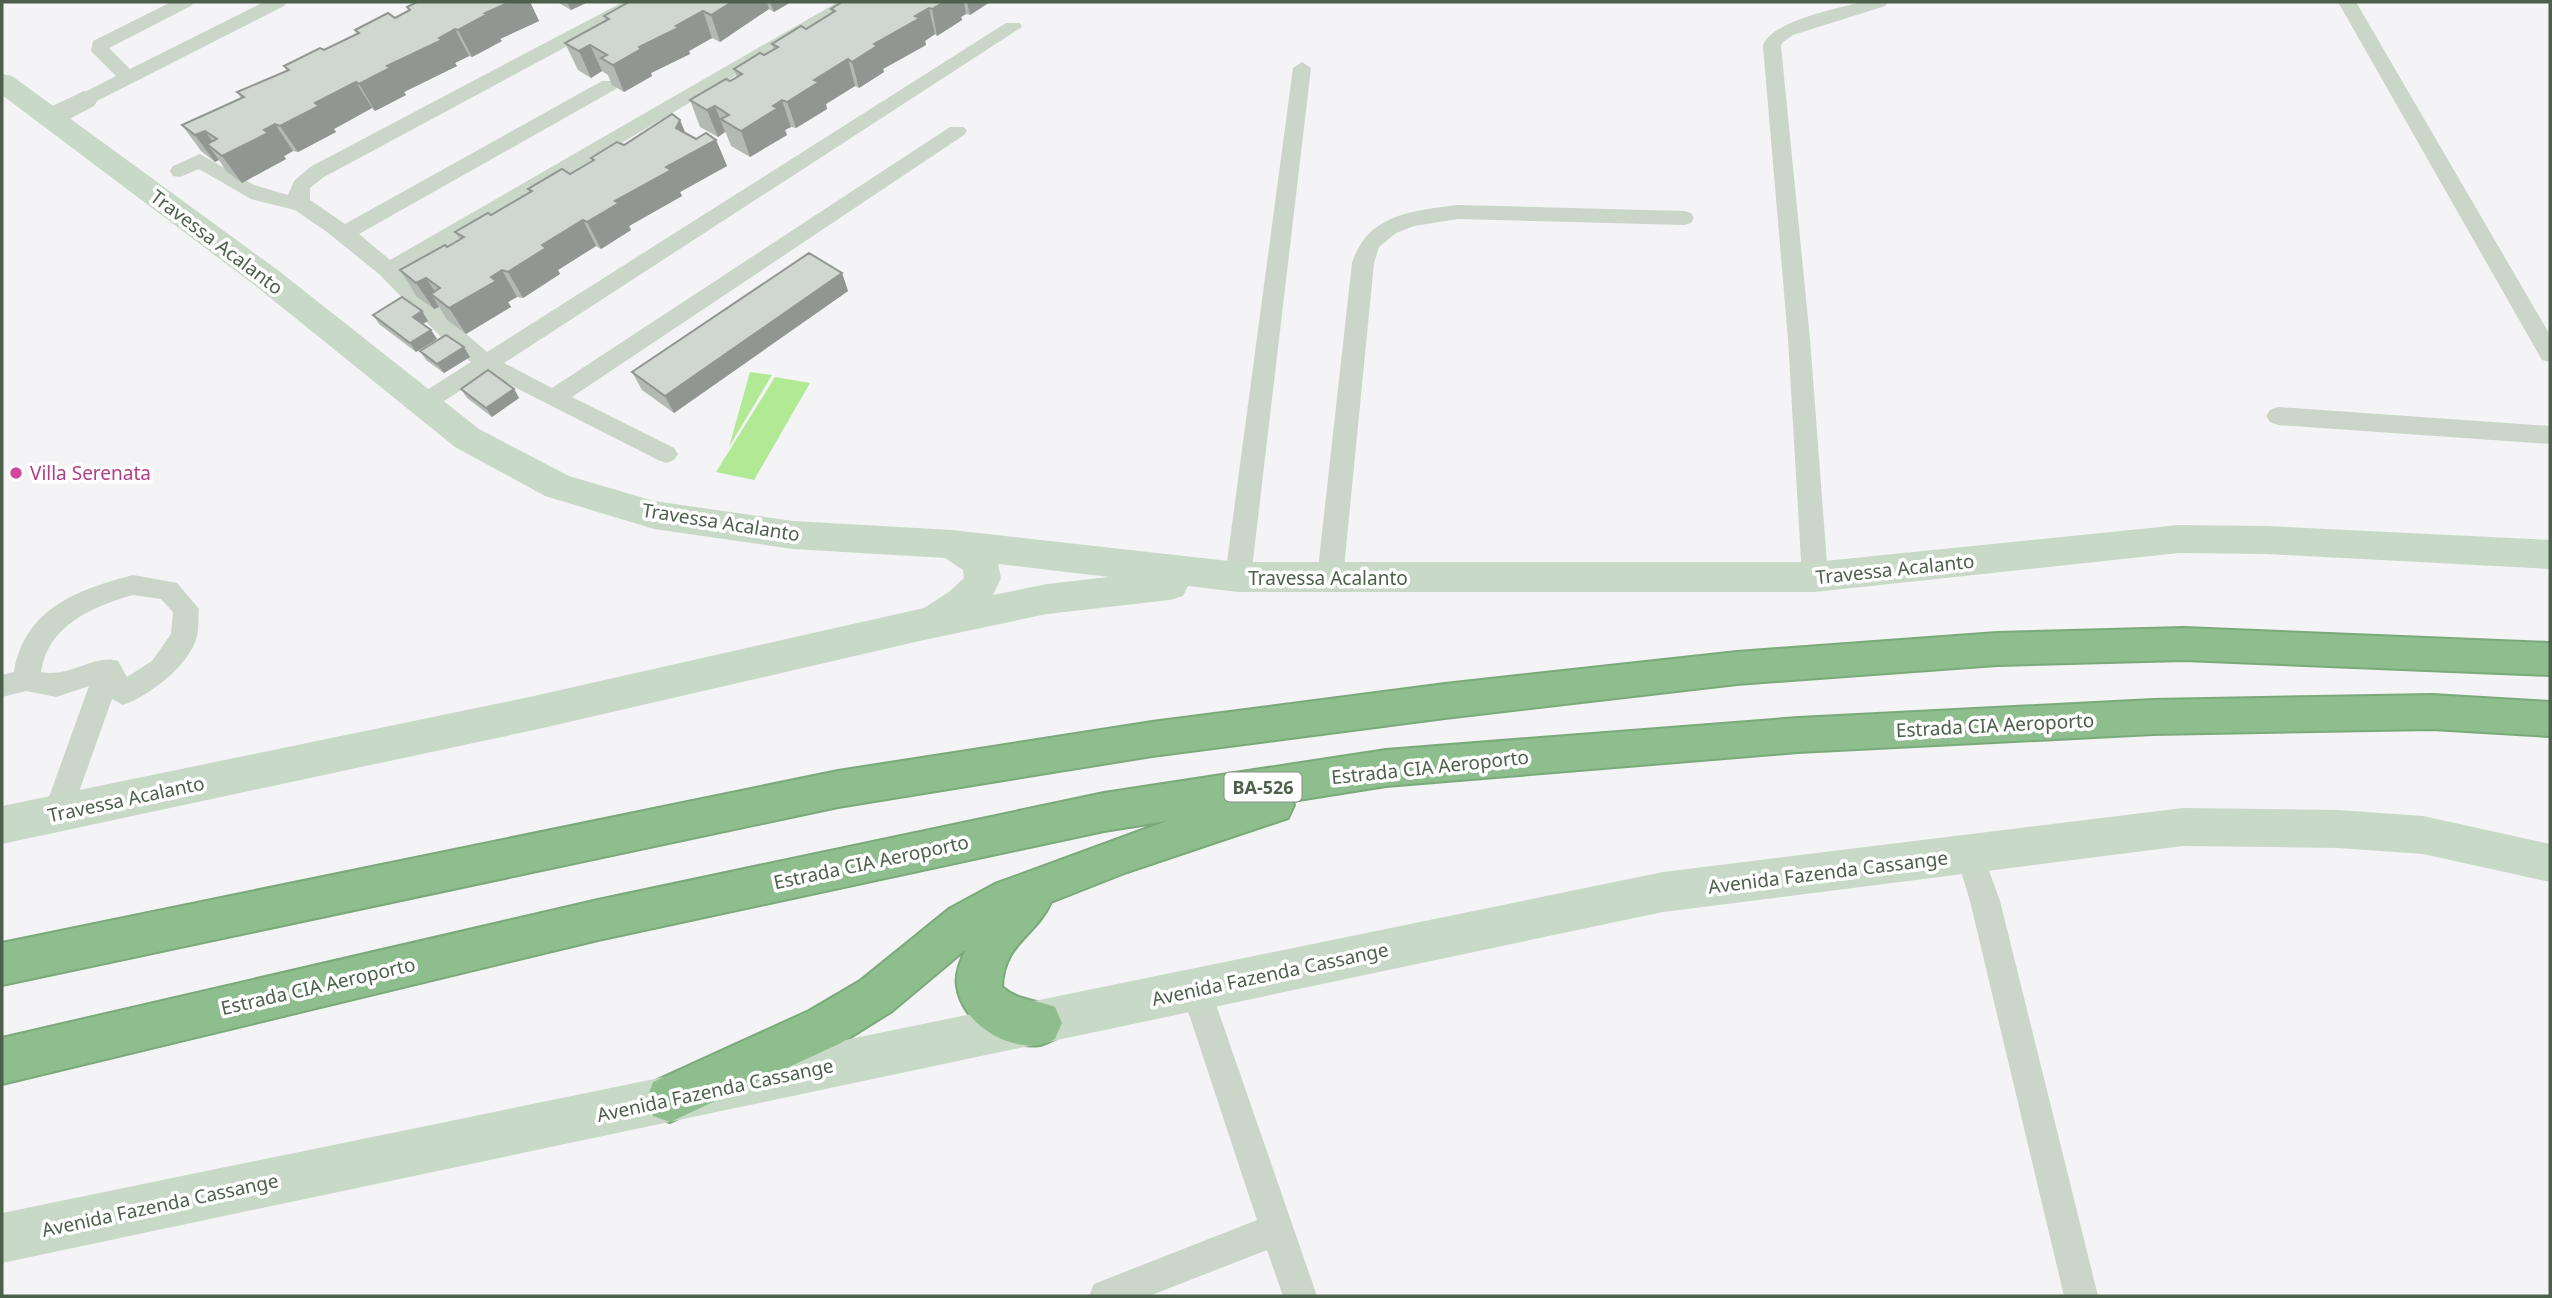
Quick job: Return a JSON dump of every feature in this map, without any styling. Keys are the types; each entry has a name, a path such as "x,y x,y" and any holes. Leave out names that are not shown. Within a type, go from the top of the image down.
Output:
{"highway":[{"path":"2,964 838,789 1152,739 1445,701 1737,668 1997,649 2184,644 2550,659"},
{"name":"Estrada CIA Aeroporto","path":"2,1060 598,920 1090,815 1386,768 1798,735 2153,717 2432,712 2550,719"},
{"path":"670,1099 825,1027 876,996 964,923 1010,898 1122,854 1386,768"},
{"path":"1039,1023 1002,1016 984,1001 979,979 985,951 1004,925 1048,883"}],"street":[{"name":"Travessa Acalanto","path":"2,82 268,279 467,438 558,486 654,515 793,535 951,544 1238,577 1815,577 2179,539 2280,540 2550,555"},
{"path":"50,118 84,100"},
{"path":"924,624 952,610 981,584 983,574 978,562 951,544"},
{"name":"Travessa Acalanto","path":"2,825 534,713 924,624 1047,600 1238,577"},
{"name":"Avenida Fazenda Cassange","path":"2,1238 1663,892 2182,827 2337,830 2423,835 2550,863"}],"lane":[{"path":"128,77 100,51 100,45 185,2"},
{"path":"84,100 278,2"},
{"path":"301,204 298,190 303,181 317,172 636,2"},
{"path":"389,270 851,2"},
{"path":"1815,577 1799,338 1772,46 1774,39 1786,31 1879,2"},
{"path":"2347,2 2550,354"},
{"path":"424,403 1013,27"},
{"path":"1238,577 1301,68"},
{"path":"345,233 609,85"},
{"path":"554,398 957,131"},
{"path":"180,171 200,160 245,191 277,202 301,204 345,233 389,270 424,308 487,363 554,398 625,430 666,454"},
{"path":"1330,578 1363,263 1370,243 1390,227 1422,217 1458,212 1684,218"},
{"path":"2278,416 2550,436"},
{"path":"133,585 168,590 186,609 184,637 161,669 123,694 108,669 56,686 14,683 31,650 55,619 93,596 133,585"},
{"path":"57,814 108,669"},
{"path":"1970,855 1988,915 2081,1296"},
{"path":"1196,990 1300,1296"},
{"path":"1106,1296 1277,1229"}],"shaded area":[{"path":"750,372 772,375 729,447"},
{"path":"775,377 810,383 754,480 716,472"}],"building":[{"path":"417,2 510,2 439,38 442,40 387,66 390,68 315,103 319,106 280,126 275,124 264,130 268,133 222,156 207,144 217,139 205,131 195,135 182,125 244,97 237,92 289,70 284,66 359,33 355,30 388,13 395,18 410,10 407,7"},
{"path":"629,2 732,2 711,15 703,11 613,65 601,58 607,55 590,45 579,51 565,43 609,19 604,16"},
{"path":"842,2 944,2 915,16 920,18 874,44 877,46 852,62 848,59 814,80 819,82 787,102 782,100 773,106 778,108 741,131 721,119 729,115 715,106 707,110 690,100 726,79 730,81 742,74 734,69 760,53 764,55 778,47 772,44 801,26 806,29 835,11 831,9"},
{"path":"672,114 680,120 676,128 696,139 706,133 716,140 666,167 671,170 615,201 619,203 587,222 583,220 542,245 546,248 508,272 502,270 491,277 496,281 449,308 431,294 440,288 426,278 416,283 400,270 464,237 455,232 532,191 528,189 562,169 570,174 617,142 624,145"},
{"path":"809,253 842,273 665,396 632,372"},
{"path":"402,297 422,311 413,317 431,330 410,343 373,315"},
{"path":"446,335 464,347 437,364 420,351"},
{"path":"488,370 514,389 486,408 461,389"}],"place":[{"name":"Villa Serenata","path":"16,473"}]}
